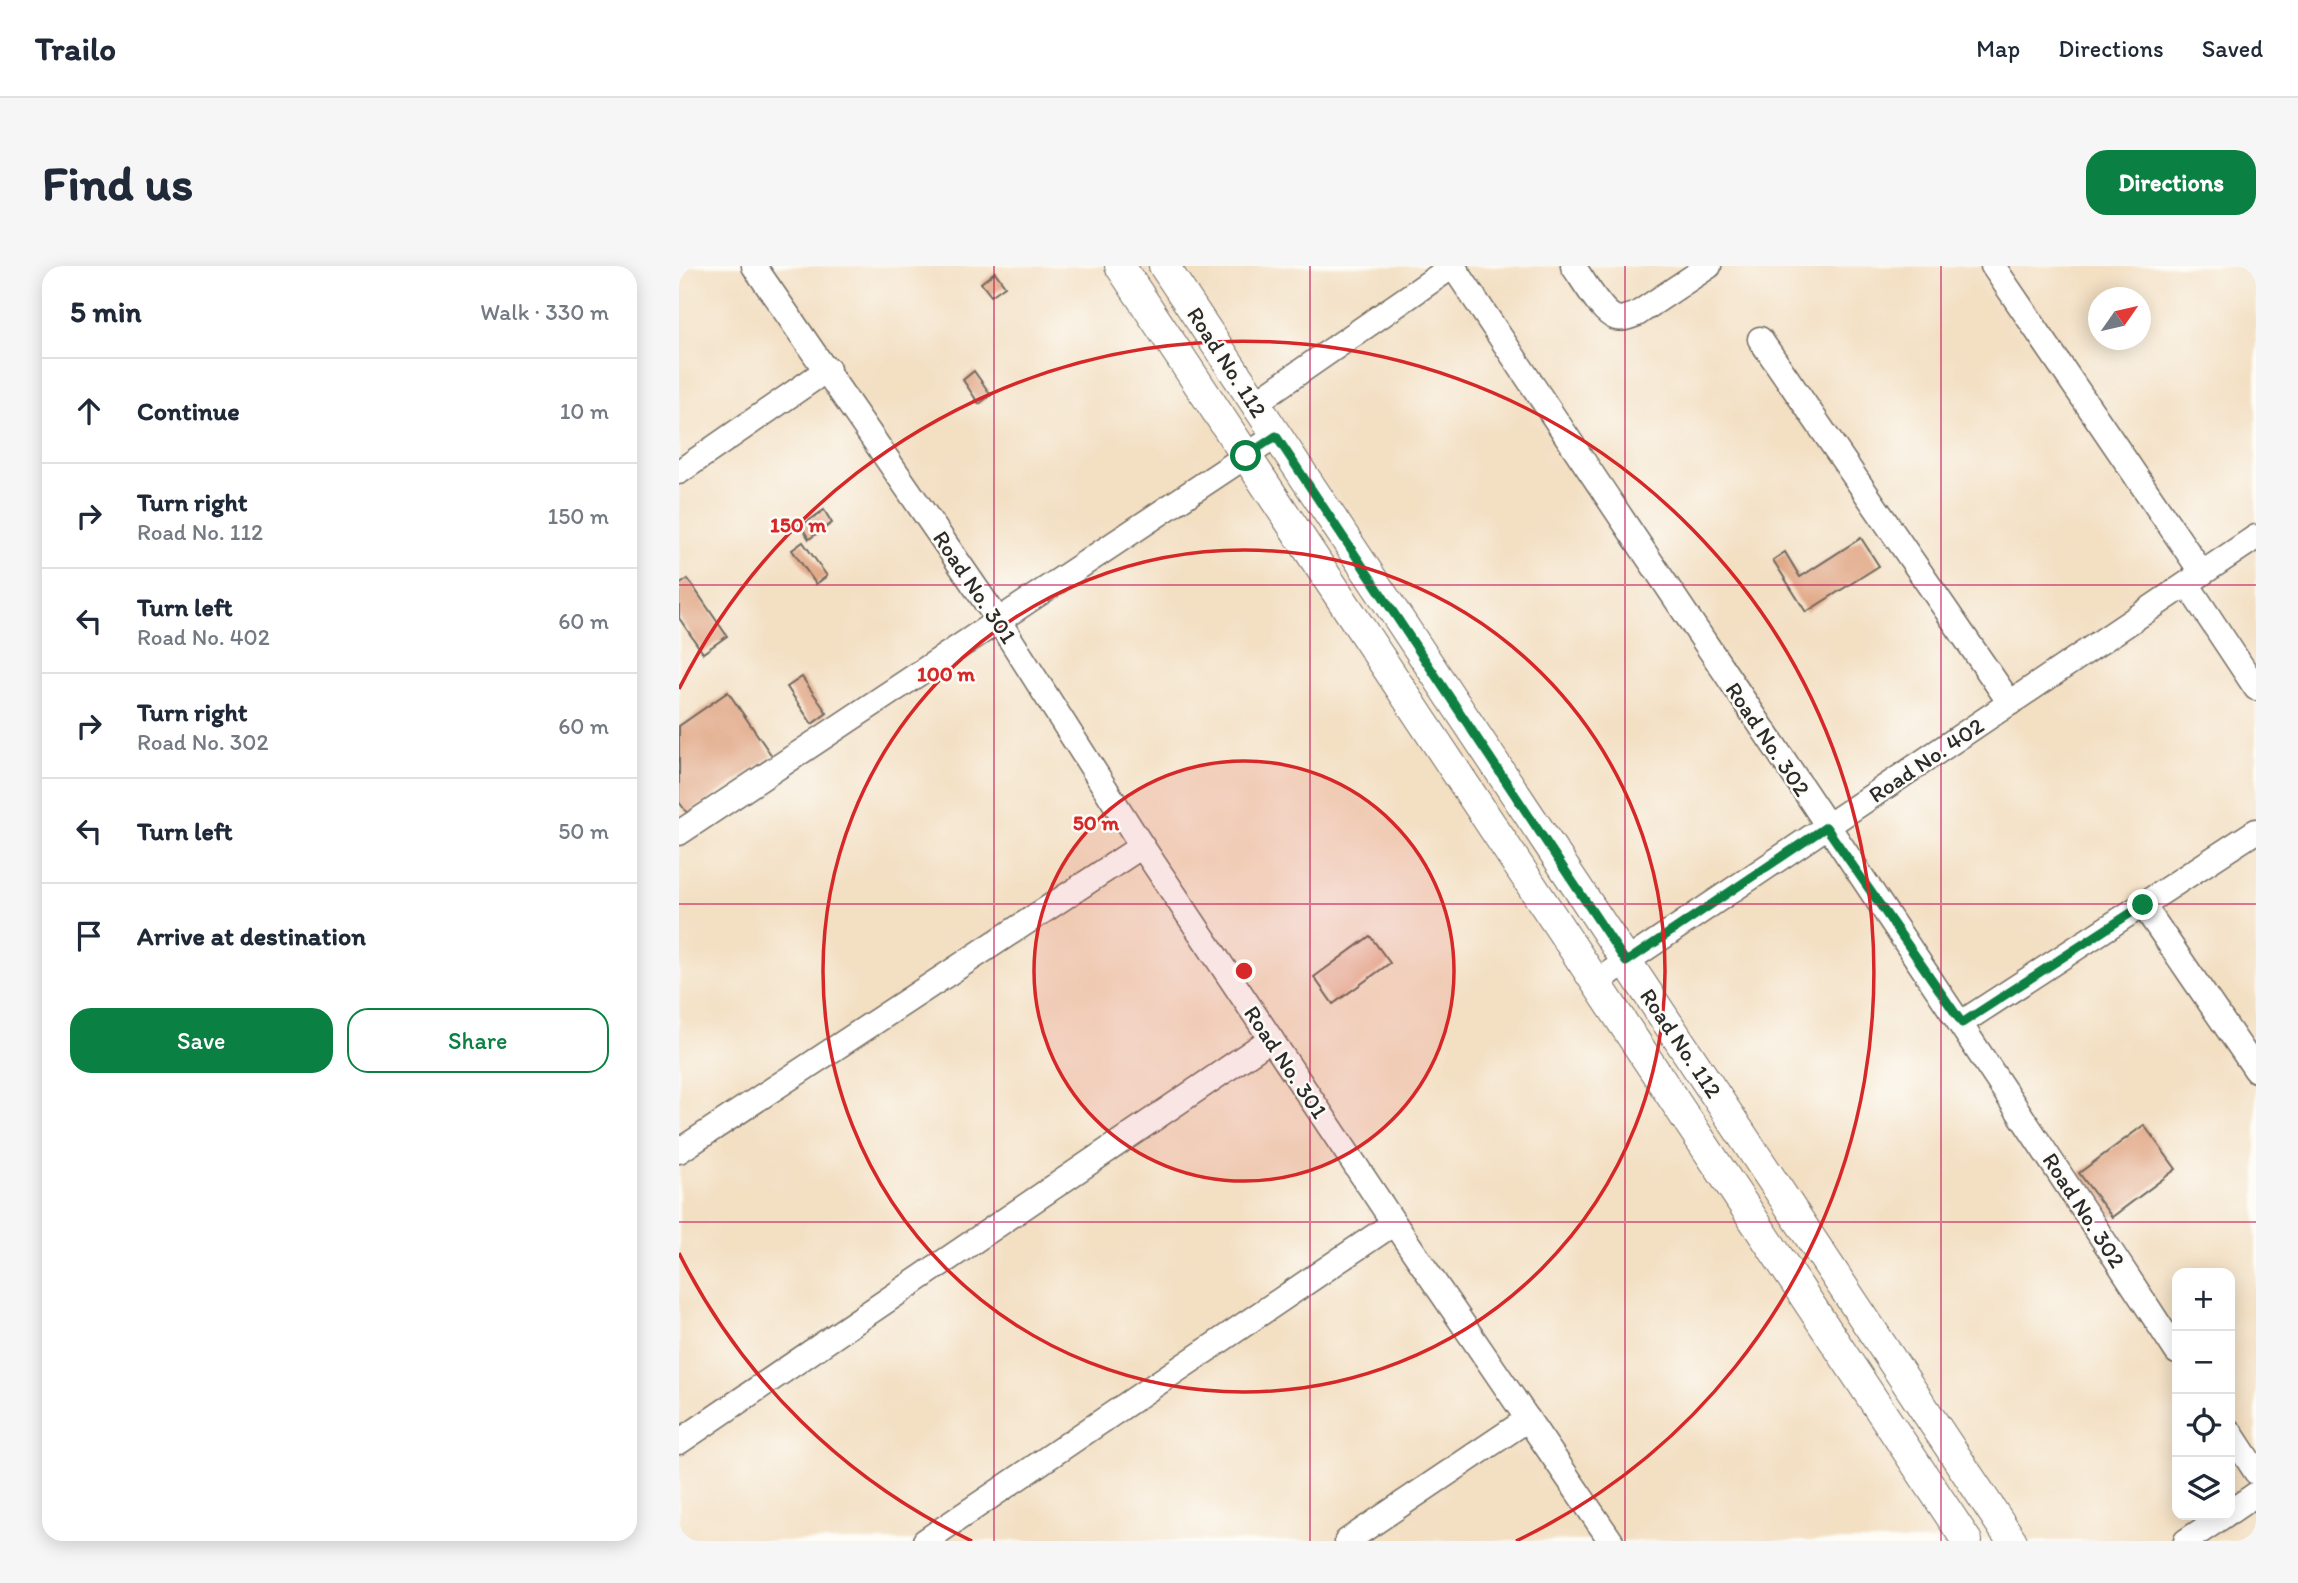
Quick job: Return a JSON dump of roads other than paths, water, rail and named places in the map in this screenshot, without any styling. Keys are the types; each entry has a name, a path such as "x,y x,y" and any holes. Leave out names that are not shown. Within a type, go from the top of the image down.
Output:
{"street":[{"name":"Road No. 301","path":"754,266 828,369 998,620 1142,846 1611,1541"},
{"name":"Road No. 112","path":"1120,266 1967,1541"},
{"name":"Road No. 112","path":"1164,266 2012,1541"},
{"path":"1255,403 1453,266"},
{"name":"Road No. 302","path":"1453,266 1826,827 1962,1023 2172,1344"},
{"path":"1573,266 1605,311 1615,318 1625,318 1637,314 1709,266"},
{"path":"1993,266 2195,579 2256,688"},
{"path":"1760,339 2010,703"},
{"path":"679,471 828,369"},
{"path":"679,833 1276,436"},
{"name":"Road No. 402","path":"1596,982 2256,537"},
{"path":"1962,1023 2256,831"},
{"path":"679,1151 1142,846"},
{"path":"2143,905 2256,1070"},
{"path":"679,1442 1271,1039"},
{"path":"925,1541 1394,1223"},
{"path":"1347,1541 1528,1419"},
{"path":"2235,1440 2256,1472"},
{"path":"2235,1508 2256,1494"},
{"path":"2186,1541 2218,1520"}]}
